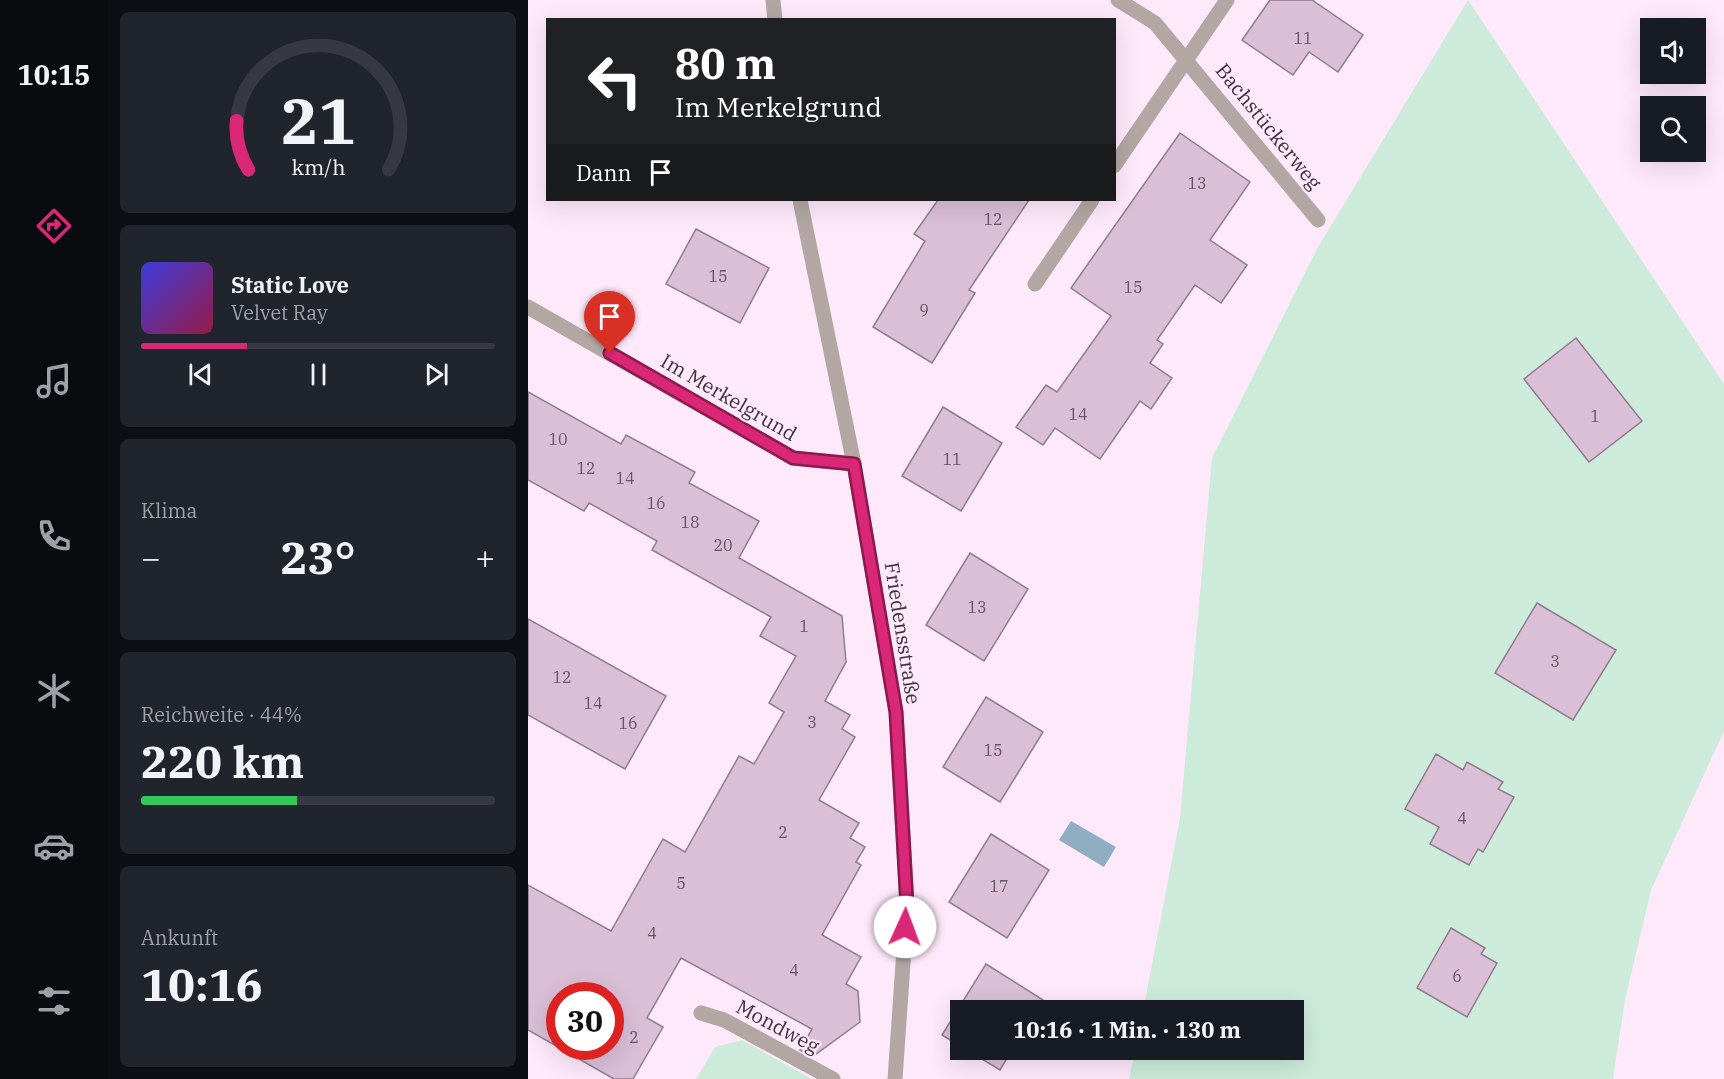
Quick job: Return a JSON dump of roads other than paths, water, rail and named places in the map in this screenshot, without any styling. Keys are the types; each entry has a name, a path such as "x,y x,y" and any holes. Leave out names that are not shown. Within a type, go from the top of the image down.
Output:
{"street":[{"path":"773,0 775,18"},
{"name":"Bachstückerweg","path":"1118,0 1155,23 1318,220"},
{"path":"1116,163 1227,0"},
{"name":"Friedensstraße","path":"800,201 854,464 896,712 907,906 895,1079"},
{"path":"1035,284 1091,201"},
{"name":"Im Merkelgrund","path":"528,307 793,458 854,464"},
{"name":"Mondweg","path":"702,1013 724,1020 833,1079"}],"water":[{"path":"1071,821 1116,847 1104,867 1059,840"}]}
